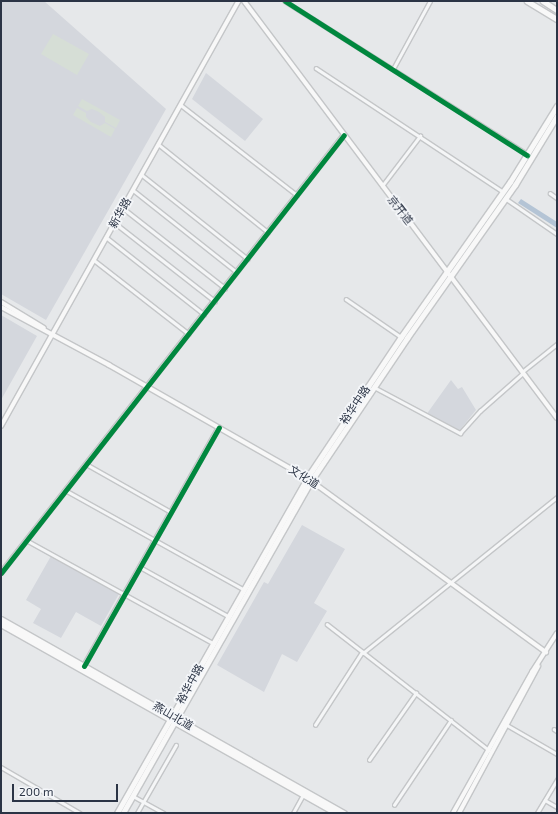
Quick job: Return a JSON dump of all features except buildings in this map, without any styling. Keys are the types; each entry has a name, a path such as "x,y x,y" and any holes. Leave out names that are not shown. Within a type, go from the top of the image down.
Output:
{"main road":[{"name":"新华路","path":"1,426 239,1"},
{"name":"京开道","path":"244,1 557,418"},
{"path":"527,1 557,19"},
{"path":"543,1 557,10"},
{"name":"裕华中路","path":"173,719 309,480 449,274 527,155 557,106"},
{"name":"裕华中路","path":"173,719 228,616 309,480 401,337 505,198 557,116"},
{"path":"1,573 88,465 344,135"},
{"name":"文化道","path":"1,302 52,334 148,387 309,480 546,652"},
{"name":"文化道","path":"1,307 46,330"},
{"path":"84,666 218,427"},
{"name":"燕山北道","path":"1,619 303,794 327,811 336,813"},
{"name":"燕山北道","path":"1,624 344,813"},
{"path":"453,813 557,633"},
{"path":"458,813 539,664"},
{"path":"123,813 173,719"},
{"path":"117,813 173,719"}],"street":[{"path":"285,1 527,155"},
{"path":"392,69 430,1"},
{"path":"316,68 503,192"},
{"path":"180,105 297,196"},
{"path":"382,186 420,136"},
{"path":"158,144 268,232"},
{"path":"142,175 248,259"},
{"path":"133,190 238,272"},
{"path":"550,193 557,198"},
{"path":"505,198 557,234"},
{"path":"123,208 225,288"},
{"path":"115,223 215,301"},
{"path":"106,237 205,314"},
{"path":"94,260 189,335"},
{"path":"346,299 401,337"},
{"path":"374,386 460,432 480,411 557,344"},
{"path":"88,465 170,512"},
{"path":"67,491 243,590"},
{"path":"315,725 363,652 557,497"},
{"path":"28,541 213,643"},
{"path":"1,564 6,567"},
{"path":"140,567 228,616"},
{"path":"327,624 489,750"},
{"path":"369,760 416,694"},
{"path":"394,805 451,720"},
{"path":"507,725 557,754"},
{"path":"137,813 176,745"},
{"path":"1,767 80,813"},
{"path":"537,813 557,780"},
{"path":"293,813 303,794"},
{"path":"133,796 164,813"},
{"path":"545,800 557,807"}],"shaded area":[{"path":"1,1 44,1 166,109 46,320 1,294"},
{"path":"53,34 89,54 77,75 41,54"},
{"path":"206,73 263,119 245,141 192,99"},
{"path":"82,99 120,120 116,128 105,122 105,117 99,112 92,109 87,111 78,106"},
{"path":"77,108 86,113 86,117 91,122 100,126 105,123 115,129 111,137 73,115"},
{"path":"1,315 37,336 1,400"},
{"path":"451,380 458,389 462,387 476,410 459,431 426,415"},
{"path":"302,525 345,549 314,603 327,611 297,662 282,654 264,692 217,665 264,582 268,584"},
{"path":"51,556 119,594 101,626 76,612 61,638 33,623 41,609 26,600"}],"water":[{"path":"521,199 557,222 557,228 518,203"}],"cycle path":[{"path":"285,1 527,155"},
{"path":"1,573 344,135"},
{"path":"84,666 219,427"}]}
